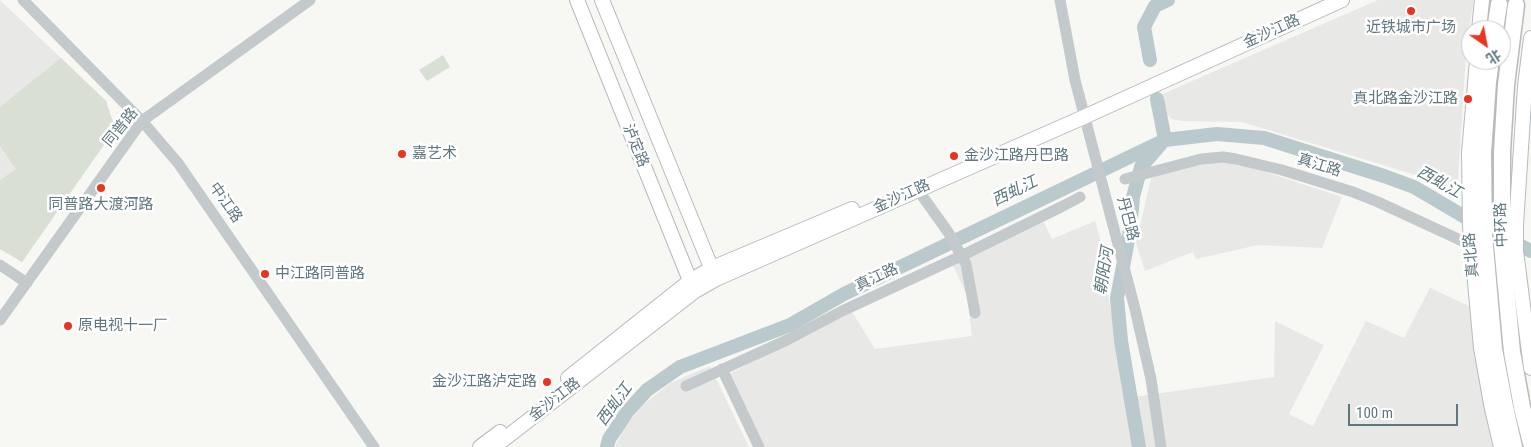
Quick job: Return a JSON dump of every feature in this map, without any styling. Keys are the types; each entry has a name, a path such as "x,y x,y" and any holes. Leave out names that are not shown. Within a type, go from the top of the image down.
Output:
{"highway":[{"path":"1497,20 1499,4"},
{"name":"中环路","path":"1516,5 1505,104 1502,152 1509,221 1512,352 1531,443"},
{"name":"中环路","path":"1490,70 1483,153 1484,208 1475,235 1494,348 1514,447"}],"main road":[{"name":"泸定路","path":"577,0 692,286"},
{"name":"泸定路","path":"602,0 714,274"},
{"name":"金沙江路","path":"714,274 918,190 1320,0"},
{"name":"金沙江路","path":"480,447 692,286 714,274 1342,0"},
{"path":"1480,20 1482,0"},
{"path":"1509,221 1531,38"},
{"name":"真北路","path":"1476,70 1469,153 1470,199 1475,235 1480,348 1501,447"},
{"path":"1509,248 1531,368"},
{"name":"金沙江路","path":"494,447 692,286"}],"street":[{"name":"中江路","path":"23,0 142,121 178,163 374,447"},
{"name":"同普路","path":"0,320 142,121 310,0"},
{"name":"丹巴路","path":"1060,0 1075,80 1135,310 1150,379 1161,447"},
{"name":"真江路","path":"1125,179 1212,158 1223,157 1244,160 1353,192 1475,235"},
{"path":"918,190 948,232 966,264 975,313"},
{"name":"真江路","path":"686,386 787,340 842,311 1080,197"},
{"path":"0,265 27,282"},
{"path":"722,369 759,447"}],"shaded area":[{"path":"0,0 106,101 113,122 108,139 22,262 0,249"},
{"path":"1378,0 1474,0 1470,20 1461,20 1461,70 1465,70 1457,197 1412,174 1242,122 1182,121 1171,119 1163,110 1160,95"},
{"path":"443,55 450,67 427,81 419,70"},
{"path":"61,58 106,101 113,122 108,139 22,262 0,249 0,180 16,169 0,146 0,107"},
{"path":"1235,162 1342,197 1322,248 1258,245 1196,259 1193,252 1145,271 1136,243 1151,178 1201,163"},
{"path":"1043,220 1052,239 1095,221 1110,274 1108,293 1126,398 1274,377 1275,321 1324,345 1289,414 1313,426 1366,321 1404,338 1430,288 1469,306 1477,367 1494,447 765,447 729,374 851,310 875,349 972,336 967,295 952,264"},
{"path":"710,366 749,447 615,447 626,425 644,404 672,382"}],"waterway":[{"path":"1150,60 1144,27 1155,6 1168,0"},
{"path":"1157,99 1165,140"},
{"name":"西虬江","path":"607,447 609,439 627,412 647,390 680,367 790,325 844,294 1165,140 1217,134 1264,138 1414,187 1470,220 1531,251"},
{"name":"朝阳河","path":"1139,447 1121,341 1117,298 1130,230 1133,197 1141,167 1161,144"}],"place":[{"name":"近铁城市广场","path":"1411,11"},
{"name":"真北路金沙江路","path":"1468,99"},
{"name":"嘉艺术","path":"402,154"},
{"name":"金沙江路丹巴路","path":"954,156"},
{"name":"同普路大渡河路","path":"101,188"},
{"name":"中江路同普路","path":"265,274"},
{"name":"原电视十一厂","path":"68,326"},
{"name":"金沙江路泸定路","path":"547,382"}]}
